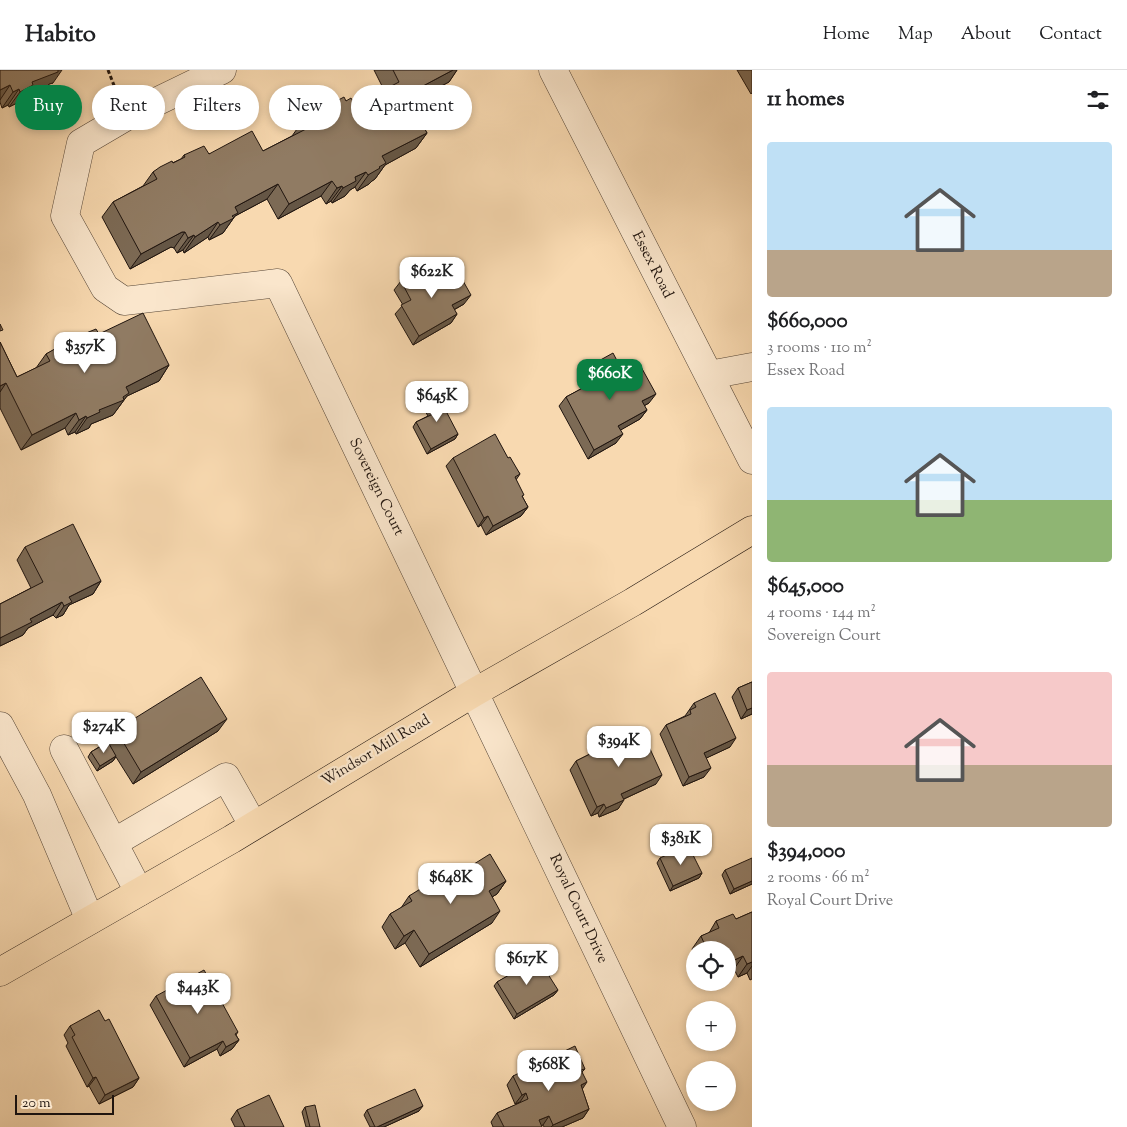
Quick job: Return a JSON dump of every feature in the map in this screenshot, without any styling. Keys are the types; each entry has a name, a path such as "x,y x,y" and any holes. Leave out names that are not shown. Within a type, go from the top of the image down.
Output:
{"main road":[{"name":"Windsor Mill Road","path":"0,972 253,825 475,692 633,602 752,530"}],"street":[{"name":"Sovereign Court","path":"222,70 127,116 81,143 65,216 105,288 124,300 278,283 475,692"},
{"name":"Essex Road","path":"553,70 752,460"},
{"path":"708,375 752,367"},
{"name":"Royal Court Drive","path":"475,692 682,1127"},
{"path":"0,726 37,795 90,920"},
{"path":"64,749 139,892"},
{"path":"113,844 226,777 253,825"}],"building":[{"path":"0,70 58,70 58,72 32,82 33,85 15,85 15,91 13,92 10,85 0,90"},
{"path":"393,70 453,70 425,85 393,85 399,82"},
{"path":"344,97 346,101 351,98 351,130 425,130 427,133 382,156 386,163 380,168 368,175 366,172 355,177 356,181 343,188 342,186 337,188 332,181 289,204 278,184 235,207 238,213 232,216 234,218 220,225 218,222 195,237 194,235 188,238 185,232 182,232 141,254 113,202 157,179 153,172 204,146 209,154 252,131 263,151 304,130 341,130 341,99"},
{"path":"429,265 439,283 458,272 471,295 452,305 457,314 419,336 401,305 411,300 401,281"},
{"path":"143,313 169,365 126,387 129,393 123,397 124,400 99,410 100,412 87,418 86,416 79,420 76,413 32,435 6,383 0,386 0,342 17,377 50,361 46,354 65,343 66,345 74,340 74,338 96,329 99,334"},
{"path":"613,353 624,374 640,365 656,394 642,401 647,410 618,426 623,434 594,450 566,397 603,377 595,363"},
{"path":"436,392 458,434 431,449 416,422 433,414 424,399"},
{"path":"495,434 508,458 510,457 520,474 515,477 528,507 493,526 488,516 484,518 453,458"},
{"path":"73,524 101,581 69,597 72,602 64,606 62,602 30,619 32,622 0,638 0,604 43,582 25,547"},
{"path":"201,677 227,719 141,772 116,730"},
{"path":"752,682 752,708 747,710 738,688"},
{"path":"715,693 736,738 704,753 711,768 689,777 666,725 691,714 690,710 696,707 694,703"},
{"path":"640,727 662,775 621,794 624,800 606,808 604,804 597,807 576,761 604,747 603,744"},
{"path":"108,742 116,756 100,766 91,752"},
{"path":"688,845 702,873 673,886 660,858"},
{"path":"490,854 506,881 489,891 500,911 429,954 414,930 404,936 390,914 412,901 409,896 446,873 450,879"},
{"path":"752,858 752,881 734,889 725,870"},
{"path":"752,912 752,962 747,964 743,956 736,959 736,941 703,941 701,936 719,928 716,921 733,914 736,919"},
{"path":"539,960 558,990 517,1014 497,982 526,965"},
{"path":"204,970 238,1032 235,1034 239,1040 226,1047 223,1041 190,1058 156,996"},
{"path":"99,1010 105,1021 109,1019 139,1078 105,1095 96,1077 93,1078 72,1037 75,1035 70,1026"},
{"path":"575,1046 585,1069 581,1070 587,1082 581,1085 589,1109 553,1125 549,1116 539,1120 542,1127 504,1127 497,1113 528,1099 526,1093 522,1095 513,1076"},
{"path":"415,1089 423,1106 375,1127 367,1110"},
{"path":"269,1095 284,1127 245,1127 237,1110"},
{"path":"315,1105 320,1127 310,1127 305,1107"}]}
